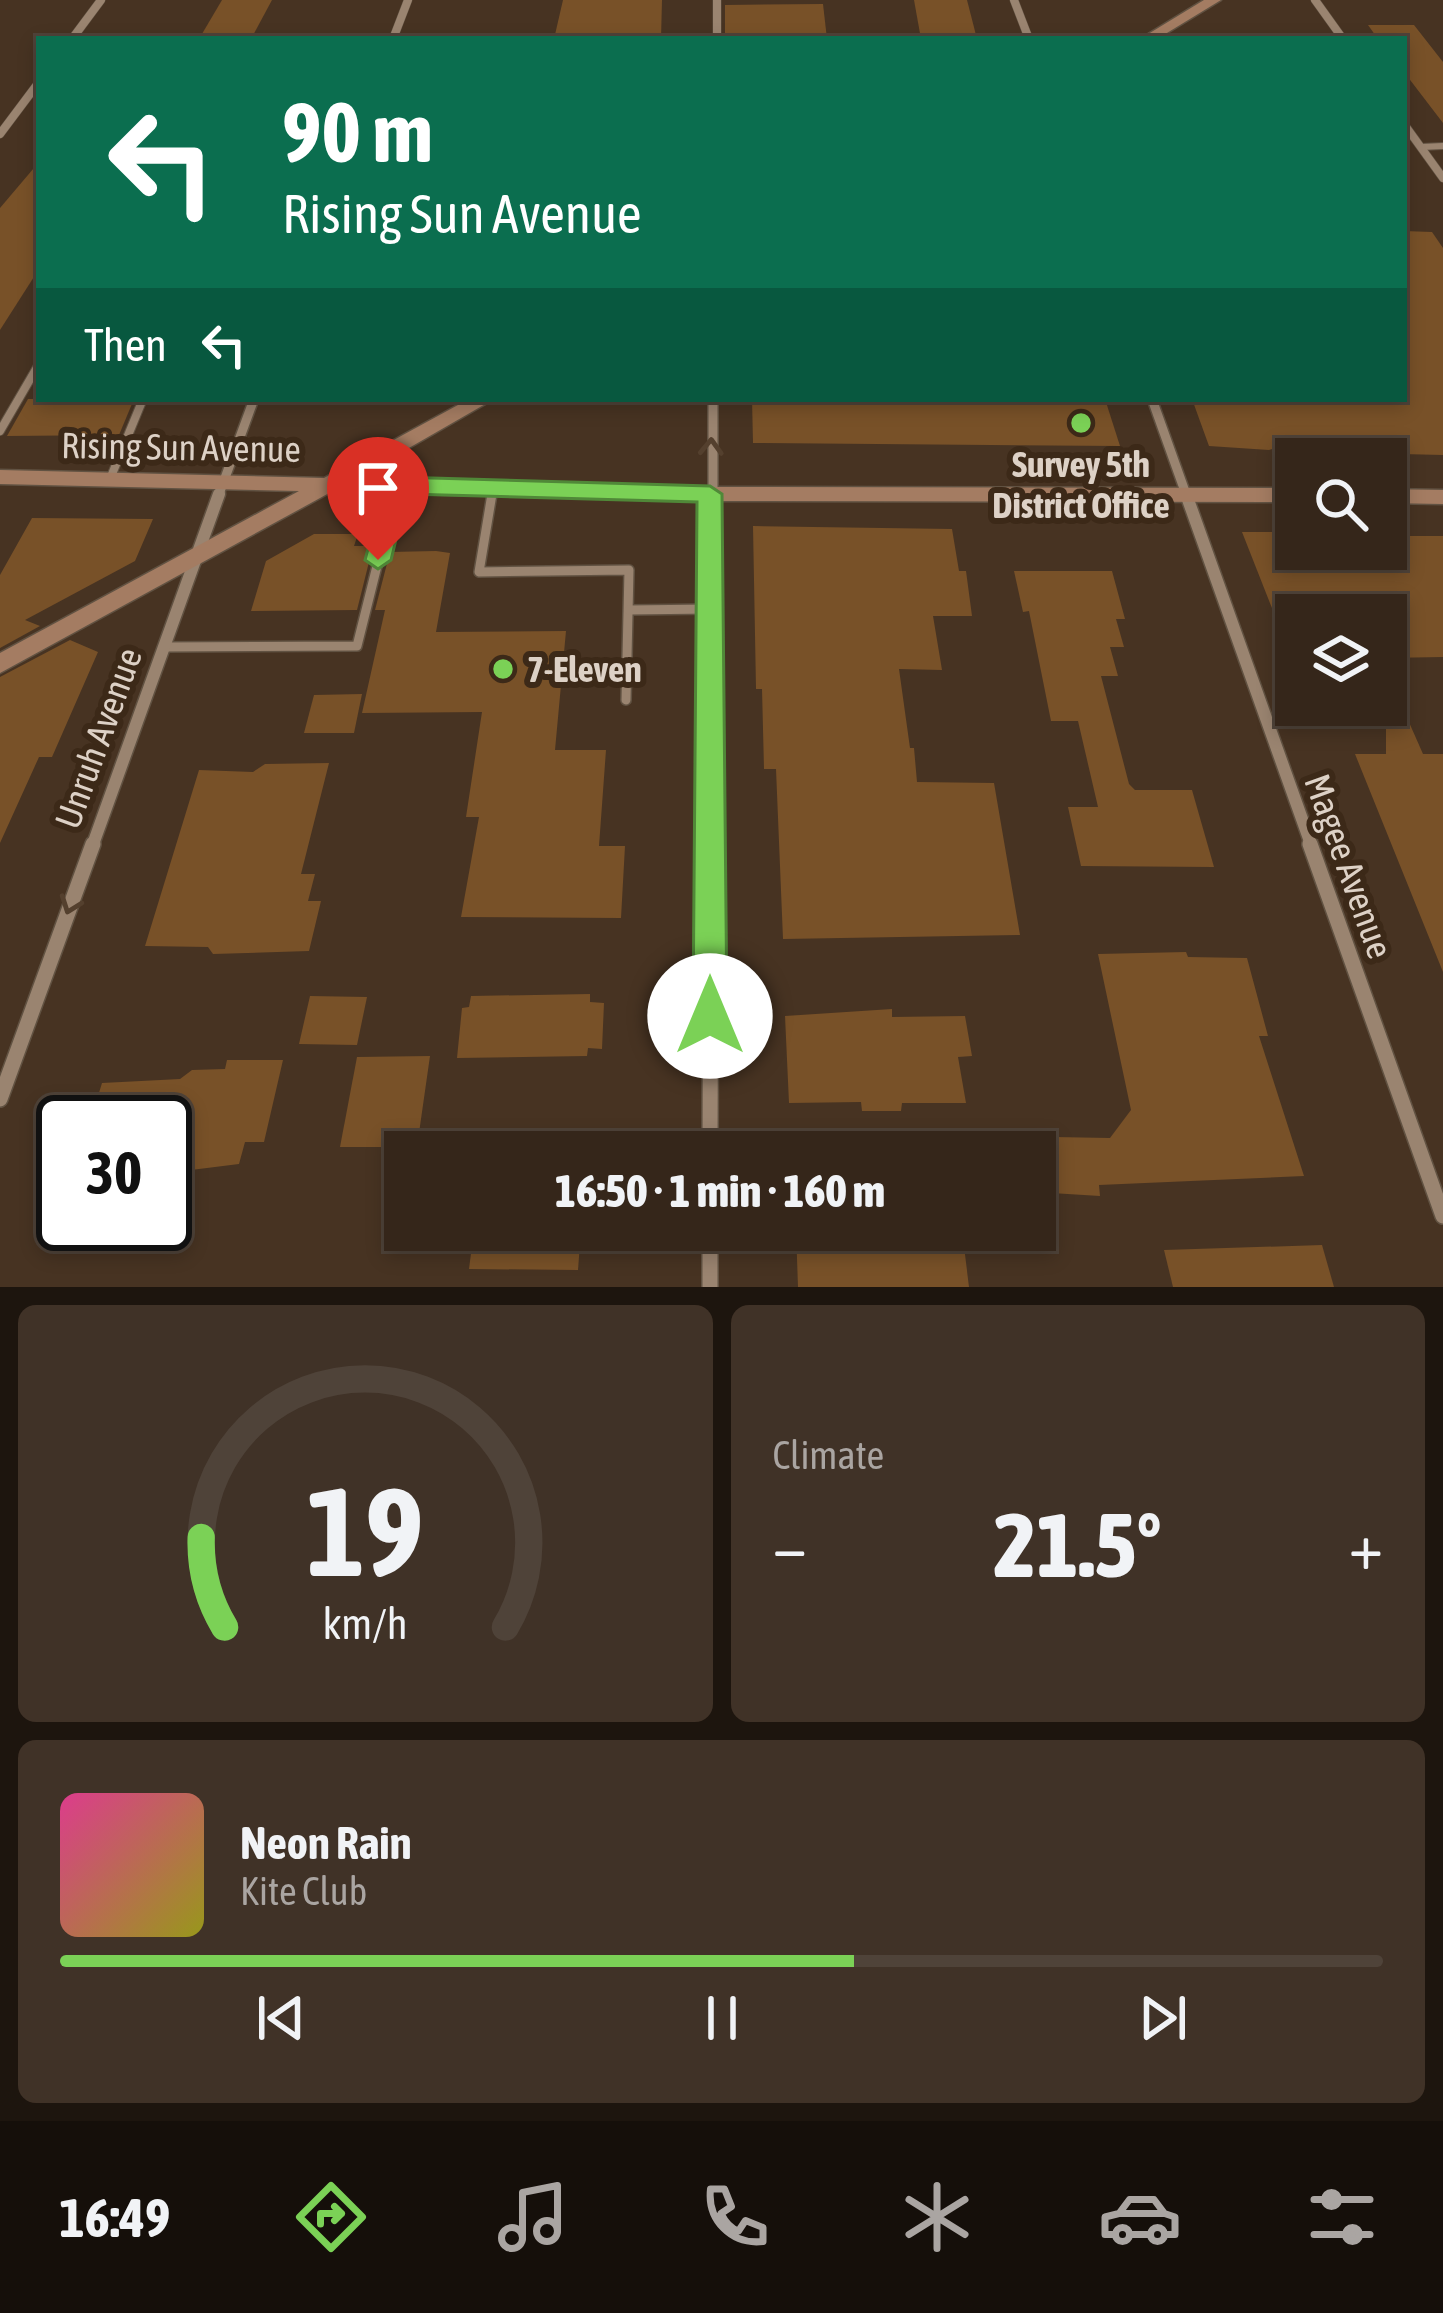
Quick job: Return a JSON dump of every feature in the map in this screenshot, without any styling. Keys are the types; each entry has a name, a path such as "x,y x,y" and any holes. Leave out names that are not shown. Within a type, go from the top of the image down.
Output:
{"main road":[{"path":"1152,36 1214,0"},
{"path":"0,664 479,402"},
{"name":"Rising Sun Avenue","path":"0,477 710,494 1275,495"},
{"path":"1407,496 1443,497"}],"street":[{"path":"74,36 101,0"},
{"path":"394,36 408,0"},
{"path":"717,0 717,36"},
{"path":"1014,0 1027,36"},
{"path":"1315,0 1341,36"},
{"path":"0,134 36,86"},
{"path":"1407,128 1443,178"},
{"name":"Unruh Avenue","path":"0,1099 253,402"},
{"path":"710,1131 713,402"},
{"name":"Magee Avenue","path":"1153,402 1443,1216"},
{"path":"710,1251 710,1287"}],"lane":[{"path":"1421,147 1443,146"},
{"path":"0,431 36,369"},
{"path":"110,479 142,402"},
{"path":"162,647 357,646 397,485"},
{"path":"493,488 479,572 629,570 626,700"},
{"path":"629,610 710,609"}],"building":[{"path":"222,0 272,0 253,36 201,36"},
{"path":"563,0 662,0 661,36 555,36"},
{"path":"914,0 967,0 976,36 920,36"},
{"path":"823,4 827,36 725,36 725,5"},
{"path":"1368,25 1414,25 1443,62 1443,123 1407,76 1407,36 1376,36"},
{"path":"36,166 36,274 0,330 0,208"},
{"path":"1407,231 1432,232 1443,248 1443,455 1407,454 1407,438 1275,438 1275,448 1209,446 1193,402 1407,402"},
{"path":"28,399 133,402 119,435 7,436"},
{"path":"752,402 1106,402 1120,446 753,443"},
{"path":"32,518 153,519 135,561 25,620 40,626 0,648 0,575"},
{"path":"753,526 952,529 959,571 966,571 972,616 933,616 942,670 899,669 910,748 914,748 917,782 994,783 1020,935 783,939 776,769 764,769 762,689 756,689"},
{"path":"1242,532 1275,532 1275,570 1407,570 1407,536 1443,536 1443,657 1407,658 1407,594 1275,594 1275,616"},
{"path":"314,534 358,534 354,546 373,546 357,610 251,611 266,561"},
{"path":"390,552 450,553 436,632 566,631 555,750 606,750 599,846 625,846 621,918 461,917 479,817 466,817 482,712 362,713 385,610 375,610"},
{"path":"1014,571 1112,571 1125,619 1116,619 1124,647 1110,647 1118,676 1101,676 1129,784 1135,790 1192,790 1214,867 1081,866 1068,807 1098,807 1078,721 1051,721 1029,611 1023,612"},
{"path":"70,640 98,652 52,757 39,757 0,843 0,677"},
{"path":"362,694 354,733 304,733 314,695"},
{"path":"1407,718 1423,754 1443,754 1443,972 1355,754 1386,754 1386,726 1407,726"},
{"path":"329,763 301,874 315,874 308,901 321,901 309,951 213,954 208,947 145,946 199,770 253,772 265,764"},
{"path":"1186,952 1188,957 1247,958 1268,1036 1259,1036 1304,1176 1099,1185 1100,1196 1056,1193 1056,1137 1110,1138 1131,1110 1098,954"},
{"path":"590,994 590,1002 604,1003 602,1049 588,1048 587,1056 457,1058 462,1008 469,1007 471,996"},
{"path":"310,996 367,997 357,1045 299,1044"},
{"path":"892,1009 892,1017 965,1016 972,1056 958,1057 966,1103 902,1103 901,1111 862,1111 861,1102 789,1103 785,1016"},
{"path":"430,1056 419,1131 384,1131 384,1147 340,1147 357,1057"},
{"path":"227,1060 283,1060 264,1142 245,1142 239,1164 192,1170 192,1095 98,1095 102,1083 180,1079 192,1070 225,1069"},
{"path":"1322,1245 1334,1287 1173,1287 1164,1250"},
{"path":"471,1251 579,1251 578,1270 469,1269"},
{"path":"797,1251 965,1251 969,1287 798,1287"}],"place":[{"name":"Survey 5th District Office","path":"1081,423"},
{"name":"7-Eleven","path":"503,669"}],"route":[{"path":"378,560 397,485 710,494 710,1016"}]}
